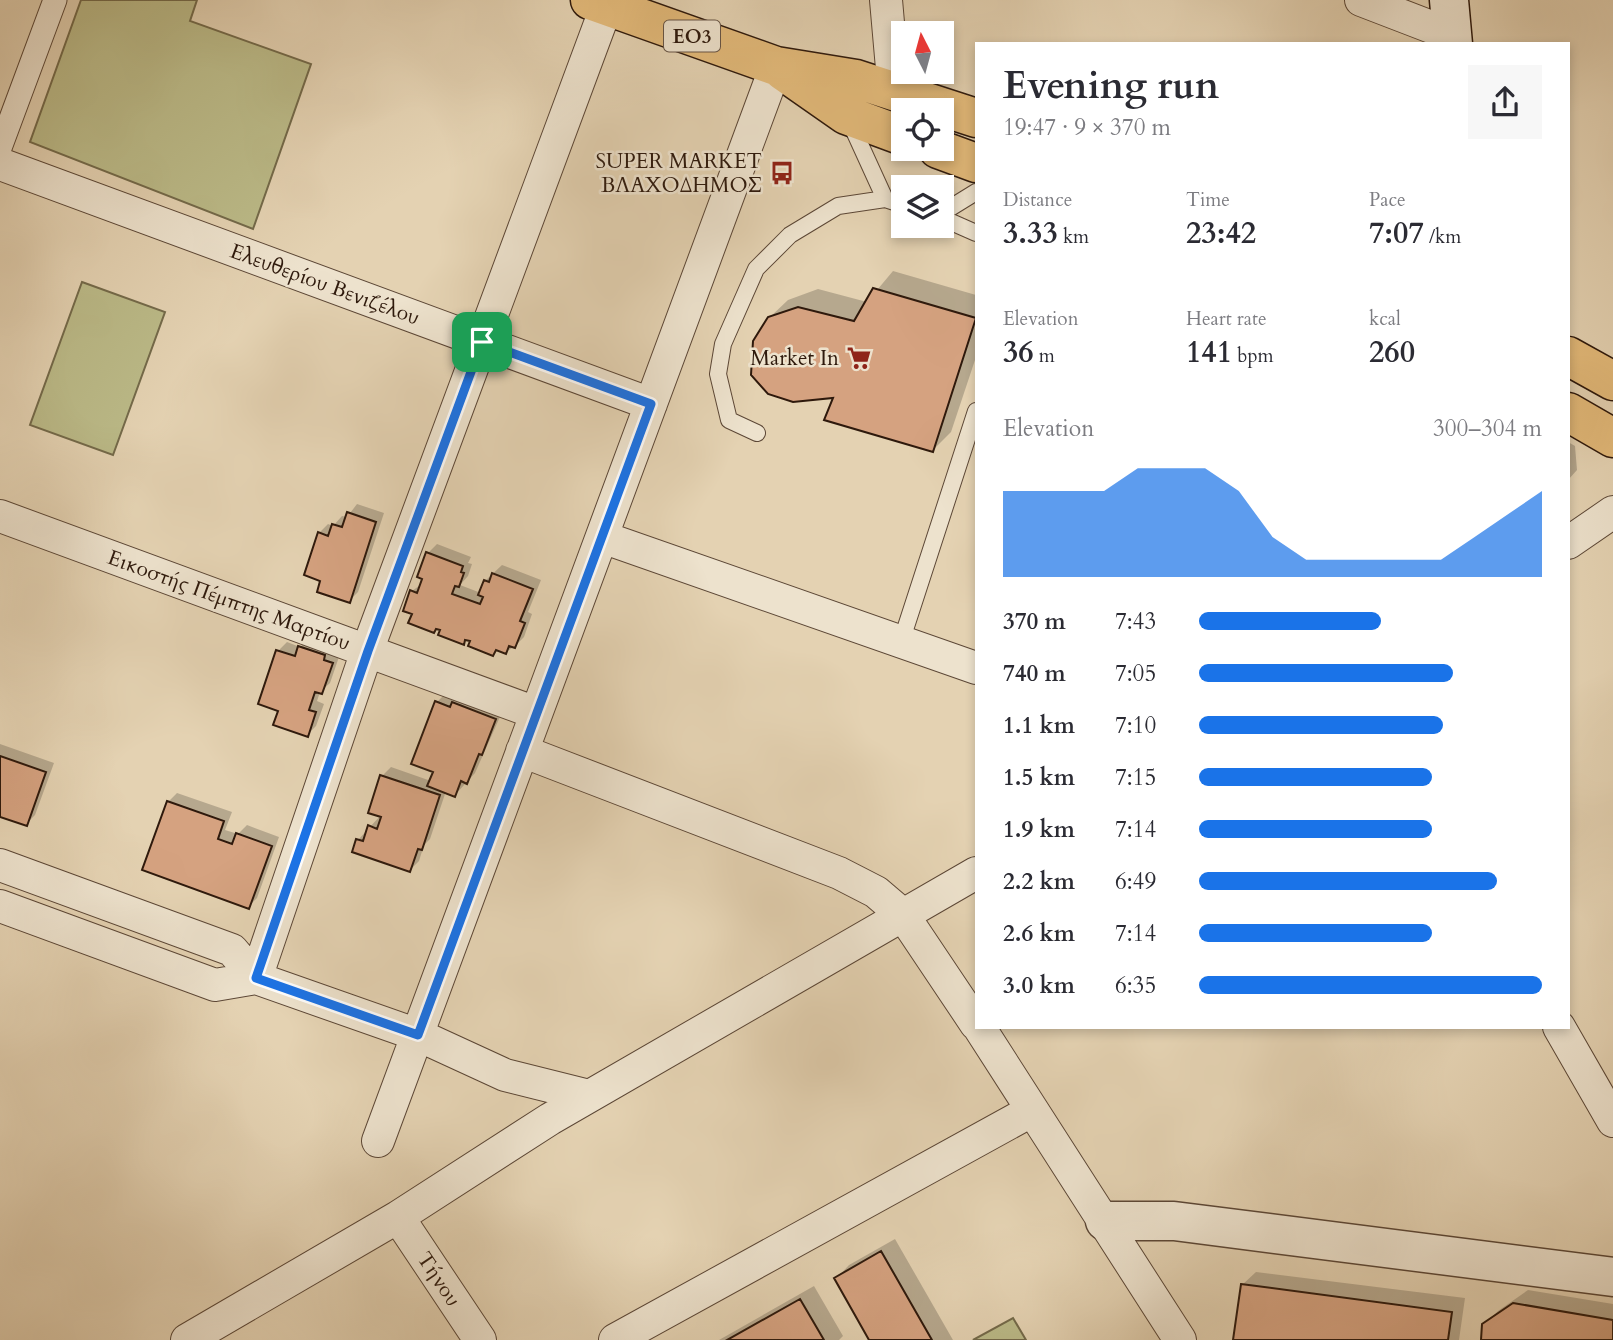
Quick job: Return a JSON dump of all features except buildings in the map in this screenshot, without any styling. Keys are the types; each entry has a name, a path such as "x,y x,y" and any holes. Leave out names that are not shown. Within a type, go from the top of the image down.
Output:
{"highway":[{"name":"ΕΟ3","path":"600,2 776,66 856,79 975,118"},
{"name":"ΕΟ3","path":"776,66 846,115 891,132"},
{"path":"954,155 975,163"},
{"path":"1570,345 1609,379"},
{"path":"1570,357 1609,379"},
{"path":"1570,413 1613,438"}],"street":[{"path":"0,148 55,0"},
{"path":"887,0 894,91"},
{"path":"1362,0 1452,26"},
{"path":"256,978 368,651 482,342 600,2"},
{"path":"378,1141 776,66"},
{"name":"Ελευθερίου Βενιζέλου","path":"0,164 651,404"},
{"path":"1570,542 1613,512"},
{"name":"Εικοστής Πέμπτης Μαρτίου","path":"0,516 536,713"},
{"path":"601,537 975,668"},
{"path":"523,751 839,873 876,892 903,915 975,1022"},
{"path":"0,865 232,950 256,978"},
{"path":"187,1340 398,1217 589,1096 975,874"},
{"path":"0,906 215,985 256,978 418,1035 505,1075 589,1096"},
{"path":"980,1029 1179,1340"},
{"path":"1560,1029 1613,1121"},
{"path":"615,1340 1031,1111"},
{"name":"Τήνου","path":"398,1217 480,1340"},
{"path":"1105,1222 1174,1221 1613,1277"}],"lane":[{"path":"846,115 885,199"},
{"path":"954,207 975,193"},
{"path":"757,433 729,420 718,374 723,344 756,269 790,235 838,206 885,199 891,201"},
{"path":"954,221 975,232"},
{"path":"901,642 975,414"}],"shaded area":[{"path":"81,0 197,0 190,21 311,64 253,229 30,142"},
{"path":"82,282 165,312 113,455 30,425"},
{"path":"1013,1318 1026,1340 973,1340"}],"place":[{"name":"SUPER MARKET ΒΛΑΧΟΔΗΜΟΣ","path":"782,173"},
{"name":"Market In","path":"859,358"}],"route":[{"path":"482,342 651,404 418,1035 256,978 368,651 482,342"}]}
